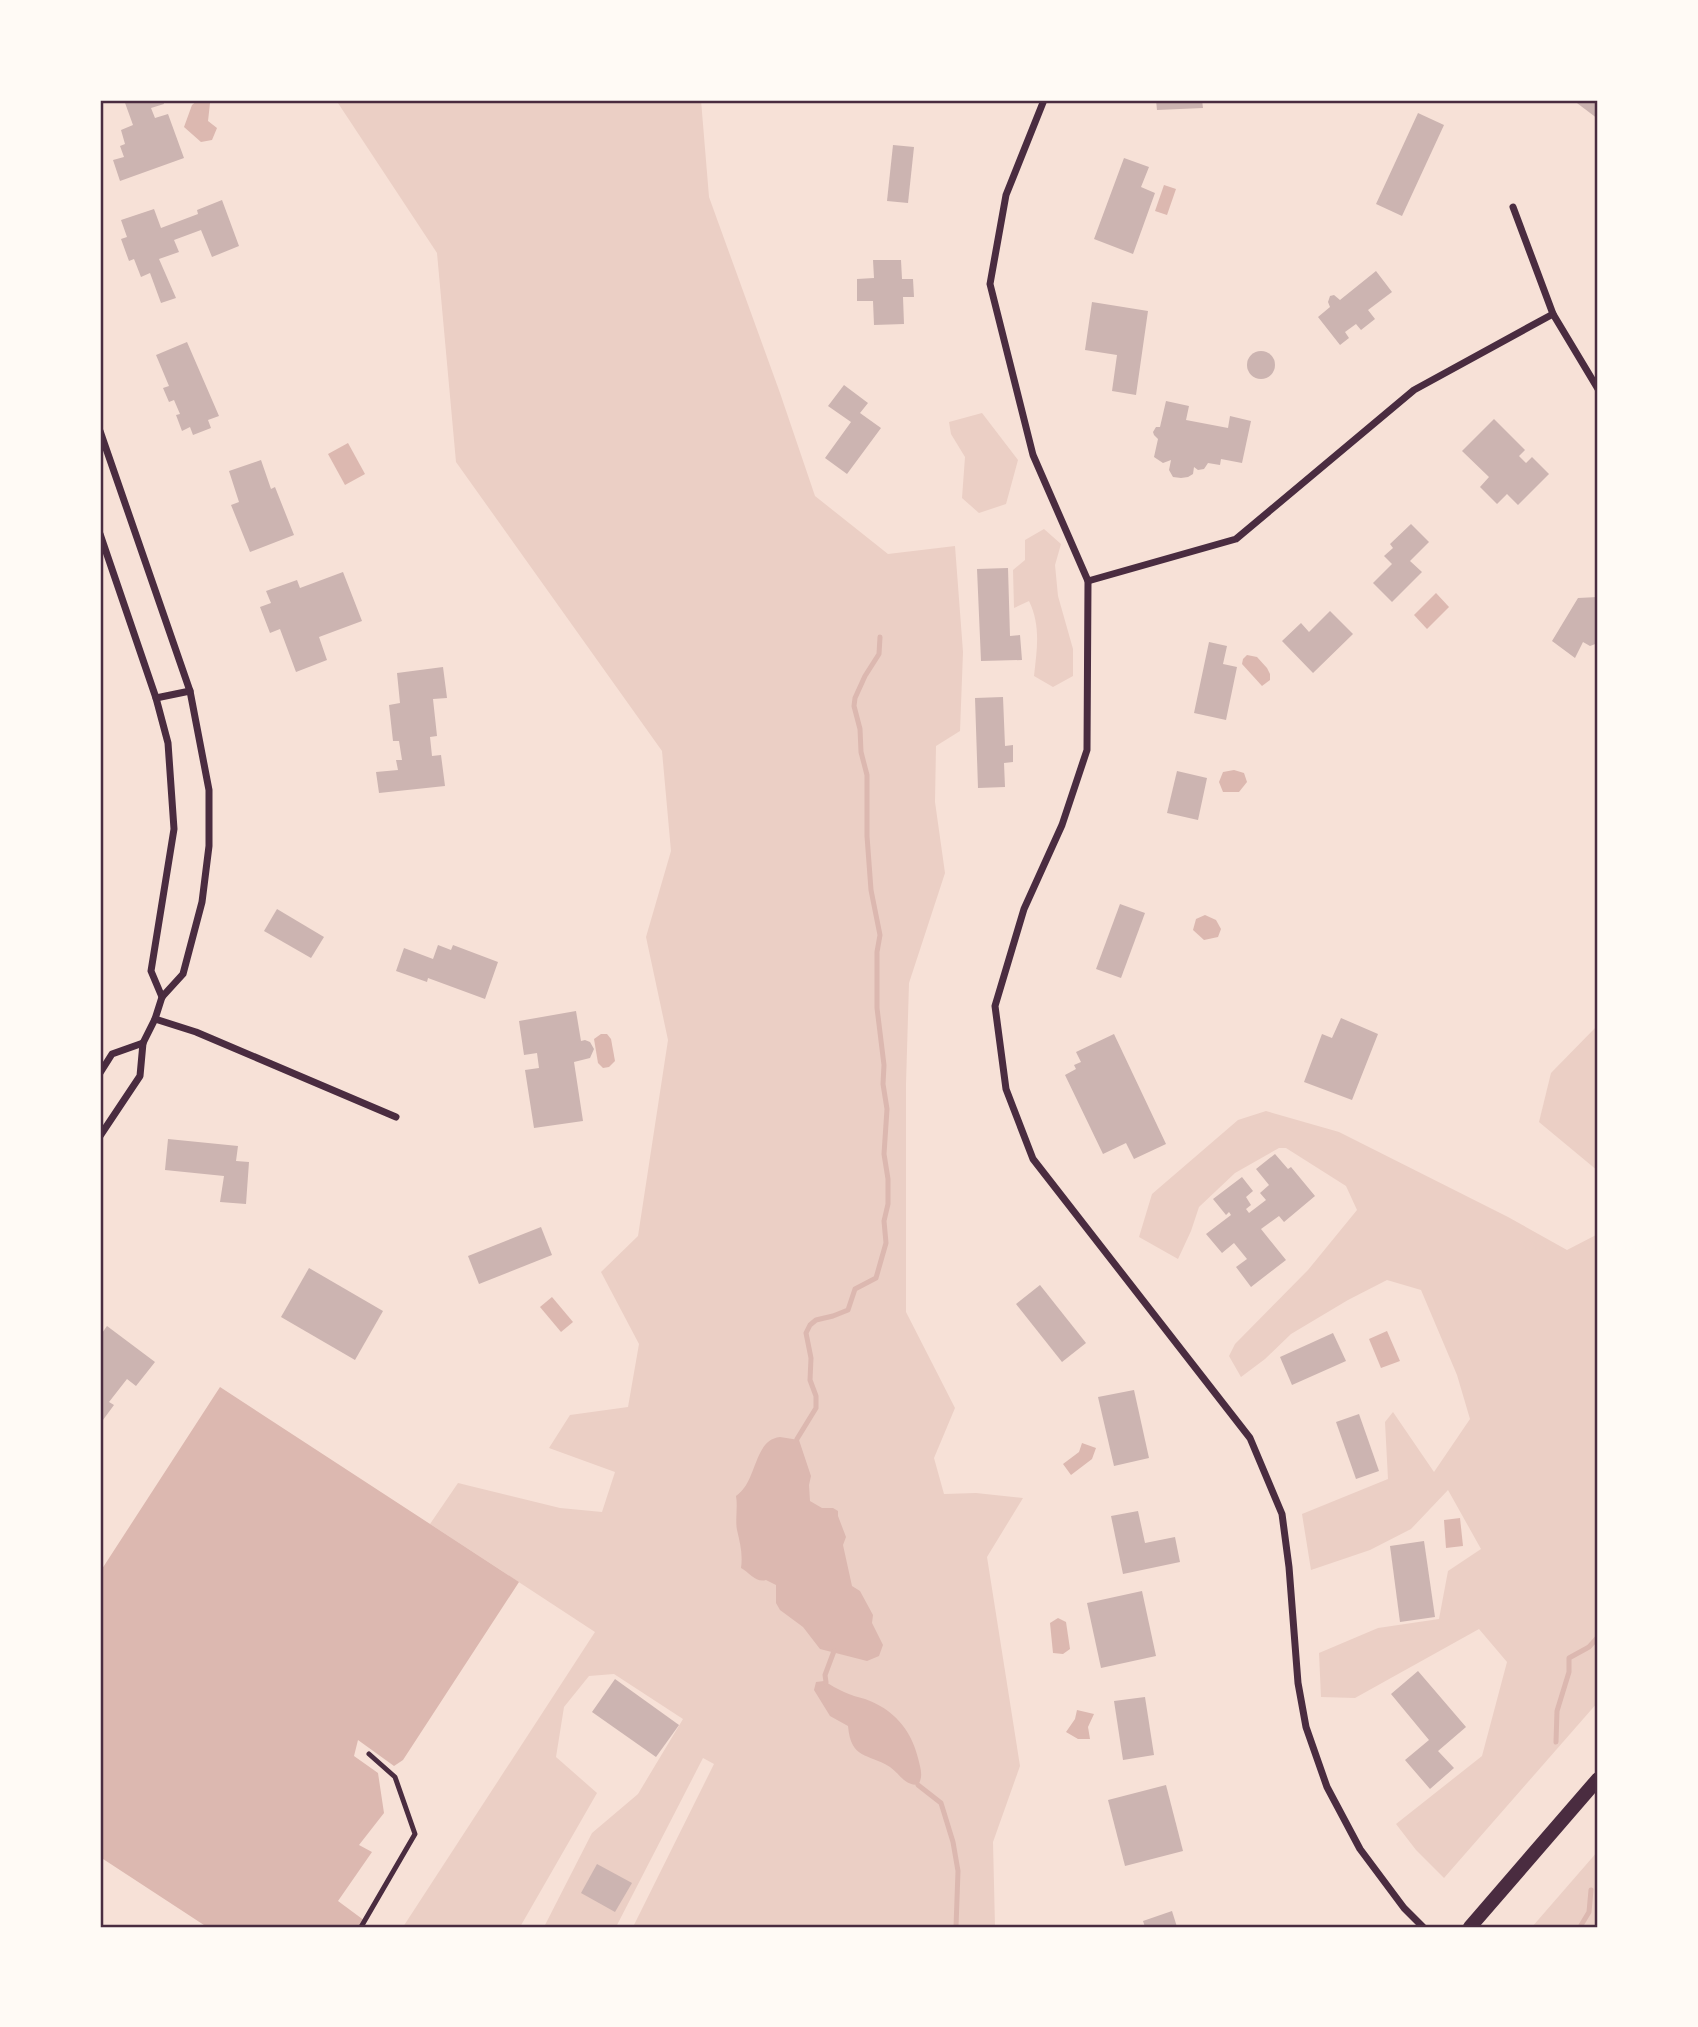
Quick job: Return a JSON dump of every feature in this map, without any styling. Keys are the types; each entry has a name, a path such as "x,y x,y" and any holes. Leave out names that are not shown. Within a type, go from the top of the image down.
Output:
{"main road":[{"path":"1470,1927 1598,1779"}],"street":[{"path":"1044,100 1006,195 990,284 1033,455 1088,582 1087,750 1062,825 1024,909 995,1006 1006,1089 1033,1159 1250,1438 1282,1514 1298,1683 1306,1727 1327,1787 1360,1849 1404,1908 1423,1927"},
{"path":"1513,207 1553,314 1598,388"},
{"path":"1088,582 1236,538 1414,390 1553,314"},
{"path":"100,431 190,691 209,790 209,846 202,902 183,974 162,997 143,1043 140,1076 100,1136"},
{"path":"100,534 156,698 168,743 174,829 151,971 162,997"},
{"path":"156,698 190,691"},
{"path":"155,1019 196,1032 396,1116"},
{"path":"100,1073 112,1054 143,1043"}],"lane":[{"path":"360,1927 415,1834 395,1777 369,1754"}],"shaded area":[{"path":"198,100 208,100 210,103 208,121 217,128 212,140 201,142 184,127 192,105"},
{"path":"336,100 701,100 709,197 815,496 888,554 955,546 963,652 960,731 936,746 935,802 945,873 909,983 906,1312 955,1408 934,1458 944,1494 976,1493 1023,1498 987,1557 1020,1766 993,1842 995,1927 633,1927 714,1764 703,1758 616,1927 544,1927 592,1833 638,1794 683,1719 614,1674 589,1676 564,1707 556,1757 597,1793 520,1927 403,1927 595,1632 430,1524 458,1483 560,1508 602,1512 615,1472 549,1448 570,1415 628,1407 639,1344 601,1272 638,1236 668,1040 646,937 671,851 662,751 456,462 437,253"},
{"path":"1164,185 1176,189 1167,215 1155,211"},
{"path":"982,413 1018,460 1006,504 979,513 962,498 965,457 951,434 949,422"},
{"path":"348,443 365,474 345,485 328,454"},
{"path":"1044,529 1061,544 1055,565 1058,596 1073,649 1073,676 1053,687 1034,676 1037,629 1029,601 1014,608 1013,570 1025,560 1025,540"},
{"path":"1436,593 1449,607 1427,629 1414,615"},
{"path":"1247,655 1257,657 1270,674 1270,680 1262,686 1242,664"},
{"path":"1234,770 1244,773 1247,782 1239,792 1223,792 1219,782 1223,772"},
{"path":"1205,915 1216,920 1221,929 1218,937 1204,940 1193,930 1196,919"},
{"path":"1598,1025 1598,1171 1539,1122 1551,1073"},
{"path":"601,1034 607,1034 611,1039 615,1061 609,1067 603,1068 598,1063 594,1039"},
{"path":"1266,1111 1339,1132 1508,1217 1567,1250 1598,1234 1598,1702 1444,1878 1416,1850 1396,1824 1482,1756 1507,1662 1479,1629 1355,1698 1321,1697 1319,1653 1378,1628 1439,1619 1448,1571 1481,1549 1448,1490 1411,1529 1370,1550 1311,1570 1302,1514 1388,1479 1385,1422 1393,1412 1434,1472 1470,1419 1457,1375 1421,1290 1387,1280 1291,1334 1241,1377 1229,1356 1235,1344 1308,1270 1357,1210 1346,1186 1286,1148 1279,1148 1235,1173 1199,1207 1178,1259 1139,1237 1152,1194 1238,1120"},
{"path":"552,1297 573,1322 561,1332 540,1307"},
{"path":"1387,1331 1400,1361 1381,1368 1369,1339"},
{"path":"220,1387 519,1582 403,1760 394,1766 358,1740 354,1756 378,1773 384,1813 359,1845 372,1852 338,1901 365,1921 360,1927 207,1927 100,1857 100,1572"},
{"path":"780,1437 799,1440 811,1476 810,1501 822,1508 838,1511 846,1537 843,1545 852,1586 860,1591 873,1615 872,1623 883,1645 879,1656 867,1661 820,1649 803,1627 780,1610 776,1603 776,1585 756,1579 741,1568 736,1496 748,1481 765,1445"},
{"path":"1082,1443 1096,1448 1092,1459 1071,1475 1063,1464 1079,1452"},
{"path":"1460,1518 1463,1546 1446,1548 1444,1520"},
{"path":"1058,1618 1066,1622 1070,1649 1063,1654 1053,1653 1050,1623"},
{"path":"824,1681 846,1693 875,1703 899,1721 911,1738 918,1758 921,1775 918,1785 909,1783 890,1767 857,1750 848,1726 830,1716 814,1690 816,1682"},
{"path":"1077,1710 1094,1714 1088,1727 1090,1739 1078,1739 1066,1732 1075,1719"},
{"path":"1598,1851 1598,1927 1532,1927"}],"building":[{"path":"124,100 163,100 164,104 151,108 155,118 168,114 184,158 120,181 113,160 124,157 120,146 125,144 121,130 133,125"},
{"path":"1156,100 1202,100 1203,108 1157,110"},
{"path":"1573,100 1598,100 1598,119"},
{"path":"1418,113 1444,125 1402,216 1376,204"},
{"path":"893,145 914,147 908,203 887,201"},
{"path":"1124,158 1149,167 1141,187 1155,193 1133,254 1094,239"},
{"path":"222,200 239,246 212,257 201,230 174,240 179,252 159,259 176,298 161,303 150,273 141,277 134,259 129,261 121,239 127,237 121,220 154,209 161,228 198,214 197,210"},
{"path":"873,260 901,260 902,279 913,279 914,297 903,297 904,324 874,325 873,301 857,301 857,279 874,278"},
{"path":"1376,271 1392,292 1368,310 1375,319 1361,330 1356,324 1345,332 1349,338 1340,345 1318,317 1330,307 1330,296 1334,295 1340,300"},
{"path":"1092,302 1148,311 1136,395 1112,391 1117,355 1085,350"},
{"path":"187,342 219,416 208,420 211,428 193,435 190,427 182,431 176,415 180,414 174,400 169,402 163,388 169,386 156,355"},
{"path":"1261,351 1271,355 1275,365 1271,375 1261,379 1251,375 1247,365 1251,355"},
{"path":"844,385 868,403 860,413 881,428 847,474 825,458 851,422 828,406"},
{"path":"1166,401 1189,406 1186,420 1228,428 1230,416 1251,421 1242,463 1221,459 1220,465 1208,463 1204,469 1198,470 1194,467 1193,474 1188,477 1173,477 1169,470 1171,460 1163,463 1154,457 1158,439 1153,432 1156,427 1160,427"},
{"path":"1494,419 1525,450 1519,456 1526,463 1532,457 1549,474 1518,505 1507,494 1497,504 1480,487 1489,477 1462,451"},
{"path":"261,460 271,489 275,487 294,535 250,552 231,505 239,502 229,471"},
{"path":"1411,524 1429,542 1410,561 1422,572 1392,602 1373,583 1392,564 1384,556 1393,548 1390,544"},
{"path":"1008,568 1010,636 1020,635 1022,660 981,661 977,569"},
{"path":"343,572 362,621 319,637 327,660 296,672 280,629 270,633 260,607 271,603 266,591 297,580 300,588"},
{"path":"1598,597 1598,643 1590,646 1583,642 1575,658 1552,641 1578,598"},
{"path":"1330,611 1353,634 1313,673 1282,641 1301,623 1309,632"},
{"path":"1209,642 1227,646 1223,664 1237,667 1226,720 1194,713"},
{"path":"443,667 447,698 433,699 437,736 430,737 432,756 441,755 445,786 379,793 376,772 398,770 396,760 402,760 399,741 393,741 389,705 400,703 397,673"},
{"path":"1003,697 1005,746 1013,745 1013,762 1004,763 1005,787 978,788 975,698"},
{"path":"1177,771 1207,778 1198,820 1167,813"},
{"path":"1120,904 1145,913 1121,978 1096,969"},
{"path":"277,909 324,937 311,958 264,931"},
{"path":"438,945 451,950 453,945 498,962 485,999 428,978 427,982 396,971 404,948 433,959"},
{"path":"576,1011 581,1041 590,1042 594,1049 590,1058 574,1062 583,1121 534,1128 525,1070 539,1068 537,1053 524,1055 519,1021"},
{"path":"1341,1018 1378,1034 1352,1100 1304,1082 1322,1034 1332,1038"},
{"path":"1114,1034 1166,1144 1134,1159 1126,1143 1103,1154 1065,1075 1076,1069 1074,1065 1081,1062 1076,1052"},
{"path":"168,1139 238,1146 236,1161 249,1162 246,1204 220,1202 224,1176 165,1170"},
{"path":"1275,1154 1288,1169 1291,1167 1315,1196 1284,1222 1279,1216 1261,1229 1286,1260 1251,1287 1236,1267 1247,1259 1234,1243 1222,1253 1206,1234 1231,1215 1229,1212 1226,1215 1213,1199 1242,1177 1253,1191 1246,1197 1251,1205 1246,1209 1249,1213 1266,1200 1260,1193 1269,1185 1256,1169"},
{"path":"541,1227 552,1255 479,1284 468,1256"},
{"path":"309,1268 383,1311 355,1360 281,1317"},
{"path":"1040,1285 1086,1343 1062,1362 1016,1304"},
{"path":"107,1326 155,1362 136,1386 127,1379 109,1402 114,1405 100,1424 100,1336"},
{"path":"1333,1333 1346,1361 1292,1385 1280,1357"},
{"path":"1134,1390 1149,1458 1114,1466 1098,1397"},
{"path":"1359,1414 1379,1471 1356,1479 1336,1422"},
{"path":"1138,1511 1145,1543 1175,1537 1180,1562 1123,1574 1111,1516"},
{"path":"1424,1541 1435,1617 1400,1622 1390,1546"},
{"path":"1142,1591 1156,1656 1101,1668 1087,1603"},
{"path":"1418,1671 1466,1727 1438,1751 1454,1768 1430,1789 1405,1760 1429,1740 1391,1694"},
{"path":"615,1679 679,1725 656,1757 592,1712"},
{"path":"1145,1697 1154,1755 1123,1760 1114,1701"},
{"path":"1166,1785 1183,1851 1125,1866 1108,1800"},
{"path":"597,1864 632,1883 615,1912 581,1893"},
{"path":"1172,1911 1177,1927 1145,1927 1143,1921"}],"waterway":[{"path":"797,1439 816,1408 816,1396 810,1380 811,1358 806,1333 816,1320 848,1310 855,1289 876,1278 886,1243 884,1221 888,1204 888,1179 884,1154 887,1109 877,1008 877,952 880,935 871,890 867,836 867,775 854,706 865,676 879,654 880,637"},
{"path":"1598,1603 1598,1611"},
{"path":"1556,1742 1557,1711 1569,1672 1569,1658 1589,1647 1598,1637"},
{"path":"826,1682 825,1675 834,1651"},
{"path":"918,1785 941,1803 953,1842 958,1871 956,1927"},
{"path":"1580,1927 1589,1912 1591,1890"}]}
